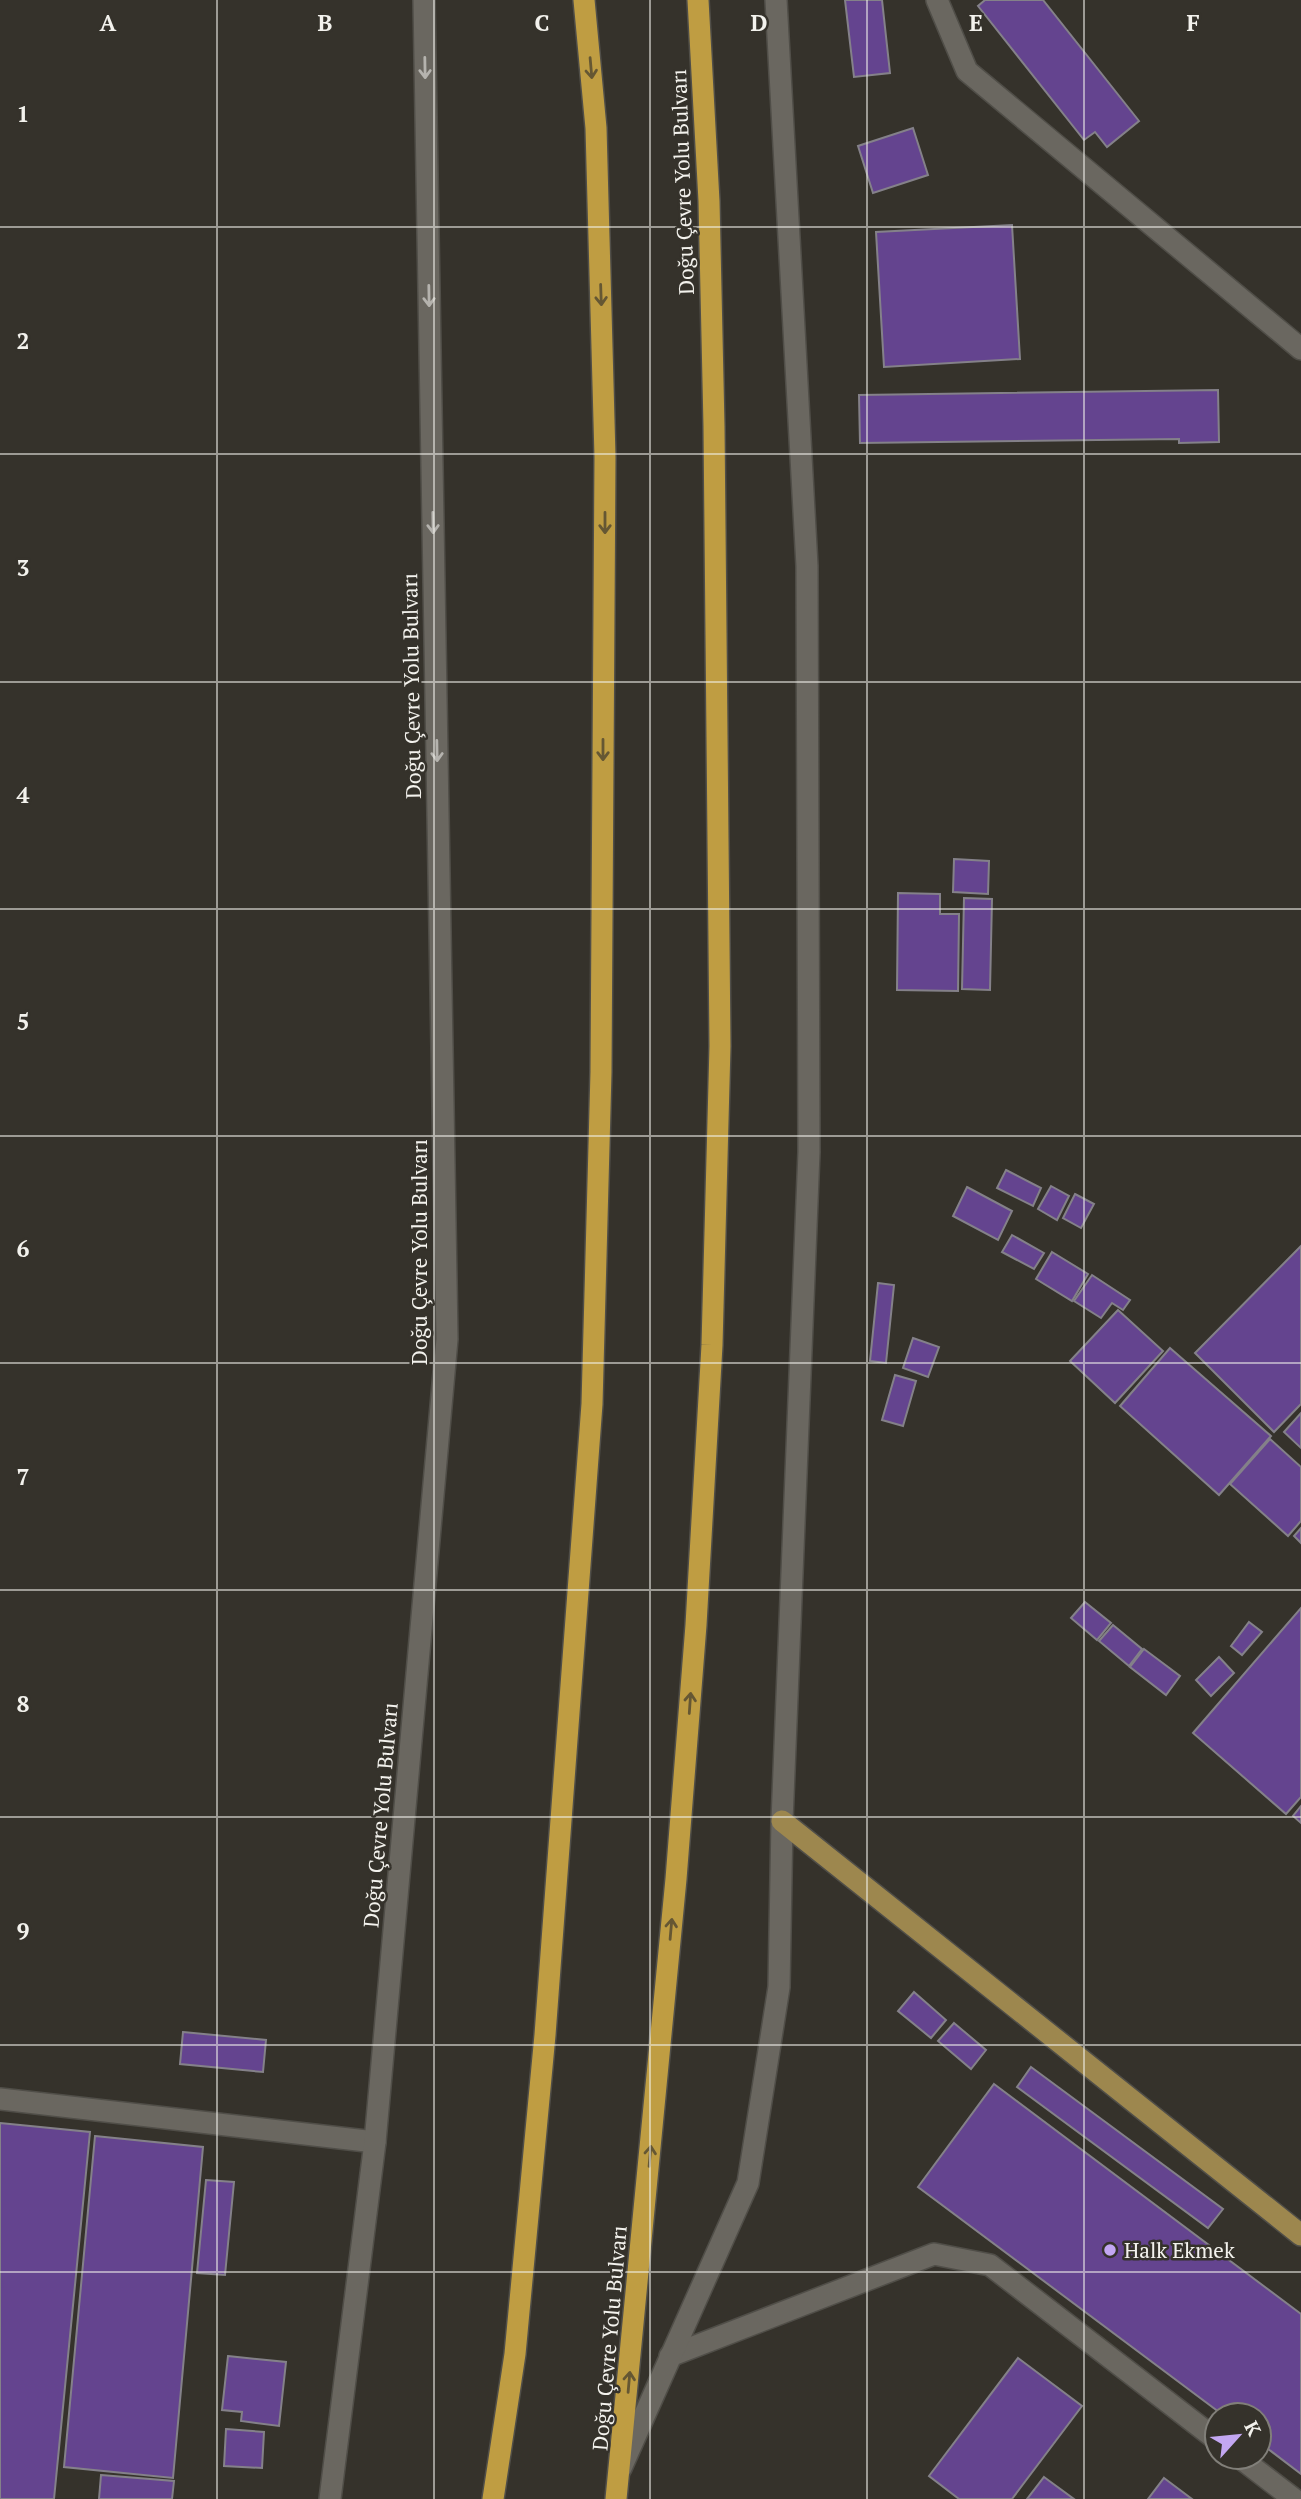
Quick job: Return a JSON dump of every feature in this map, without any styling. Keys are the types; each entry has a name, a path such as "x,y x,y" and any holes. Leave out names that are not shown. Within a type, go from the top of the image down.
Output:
{"highway":[{"path":"493,2499 515,2354 544,2049 592,1404 601,1072 605,457 596,128 584,0"},
{"name":"Doğu Çevre Yolu Bulvarı","path":"617,2499 676,1879 696,1625 712,1345 720,1046 715,440 709,201 698,0"}],"main road":[{"path":"782,1821 1301,2235"}],"street":[{"name":"Doğu Çevre Yolu Bulvarı","path":"330,2499 375,2142 447,1339 424,0"},
{"path":"621,2468 748,2183 779,1987 782,1821 809,1138 807,566 776,0"},
{"path":"937,0 967,71 1301,349"},
{"path":"0,2099 375,2142"},
{"path":"670,2356 934,2254 990,2265 1203,2429"},
{"path":"1257,2471 1294,2499"}],"building":[{"path":"845,0 882,0 890,73 854,77"},
{"path":"985,0 1043,0 1139,121 1107,147 1095,132 1084,140 978,6"},
{"path":"913,128 928,175 873,193 858,146"},
{"path":"1012,225 1020,359 884,367 876,232"},
{"path":"1218,390 1219,442 1179,443 1179,439 860,443 859,395"},
{"path":"954,859 989,861 988,894 953,892"},
{"path":"898,893 940,894 940,914 959,914 958,991 897,990"},
{"path":"964,898 992,899 990,990 962,989"},
{"path":"1006,1170 1041,1188 1033,1206 997,1188"},
{"path":"1051,1186 1069,1196 1057,1220 1038,1209"},
{"path":"967,1187 1012,1211 998,1240 953,1216"},
{"path":"1075,1194 1094,1204 1081,1228 1063,1218"},
{"path":"1012,1235 1044,1253 1034,1269 1002,1252"},
{"path":"1301,1246 1301,1404 1274,1432 1195,1353"},
{"path":"1052,1252 1088,1274 1072,1301 1036,1279"},
{"path":"1092,1275 1130,1300 1123,1310 1112,1303 1101,1318 1074,1301"},
{"path":"878,1283 894,1285 886,1363 870,1361"},
{"path":"1118,1310 1163,1351 1115,1403 1070,1361"},
{"path":"913,1338 939,1347 928,1377 903,1368"},
{"path":"1170,1348 1271,1436 1219,1495 1120,1406"},
{"path":"895,1375 916,1381 903,1426 882,1420"},
{"path":"1301,1413 1301,1448 1284,1432"},
{"path":"1270,1439 1301,1467 1301,1521 1288,1536 1230,1484"},
{"path":"1301,1528 1301,1543 1294,1536"},
{"path":"1085,1602 1111,1623 1097,1640 1071,1618"},
{"path":"1301,1608 1301,1797 1286,1814 1193,1733"},
{"path":"1249,1622 1262,1632 1242,1655 1231,1646"},
{"path":"1113,1625 1142,1649 1129,1666 1099,1641"},
{"path":"1144,1649 1180,1676 1166,1695 1130,1667"},
{"path":"1219,1657 1234,1673 1211,1696 1196,1680"},
{"path":"1301,1806 1301,1823 1293,1816"},
{"path":"914,1992 946,2020 931,2038 898,2011"},
{"path":"954,2023 986,2050 971,2069 938,2041"},
{"path":"183,2032 266,2040 263,2072 180,2064"},
{"path":"1031,2067 1223,2209 1208,2228 1017,2087"},
{"name":"Halk Ekmek","path":"994,2084 1301,2314 1301,2474 1273,2453 1273,2401 1204,2401 918,2187"},
{"path":"0,2123 90,2132 54,2499 0,2499"},
{"path":"95,2136 203,2147 173,2478 64,2467"},
{"path":"206,2180 234,2182 225,2275 197,2273"},
{"path":"228,2356 286,2362 279,2426 241,2421 242,2412 222,2410"},
{"path":"1018,2358 1082,2406 1012,2499 959,2499 929,2476"},
{"path":"226,2429 264,2432 262,2468 224,2466"},
{"path":"101,2475 174,2481 172,2499 99,2499"},
{"path":"1044,2477 1074,2499 1027,2499"},
{"path":"1164,2478 1192,2499 1148,2499"}],"place":[{"name":"Halk Ekmek","path":"1110,2250"}]}
